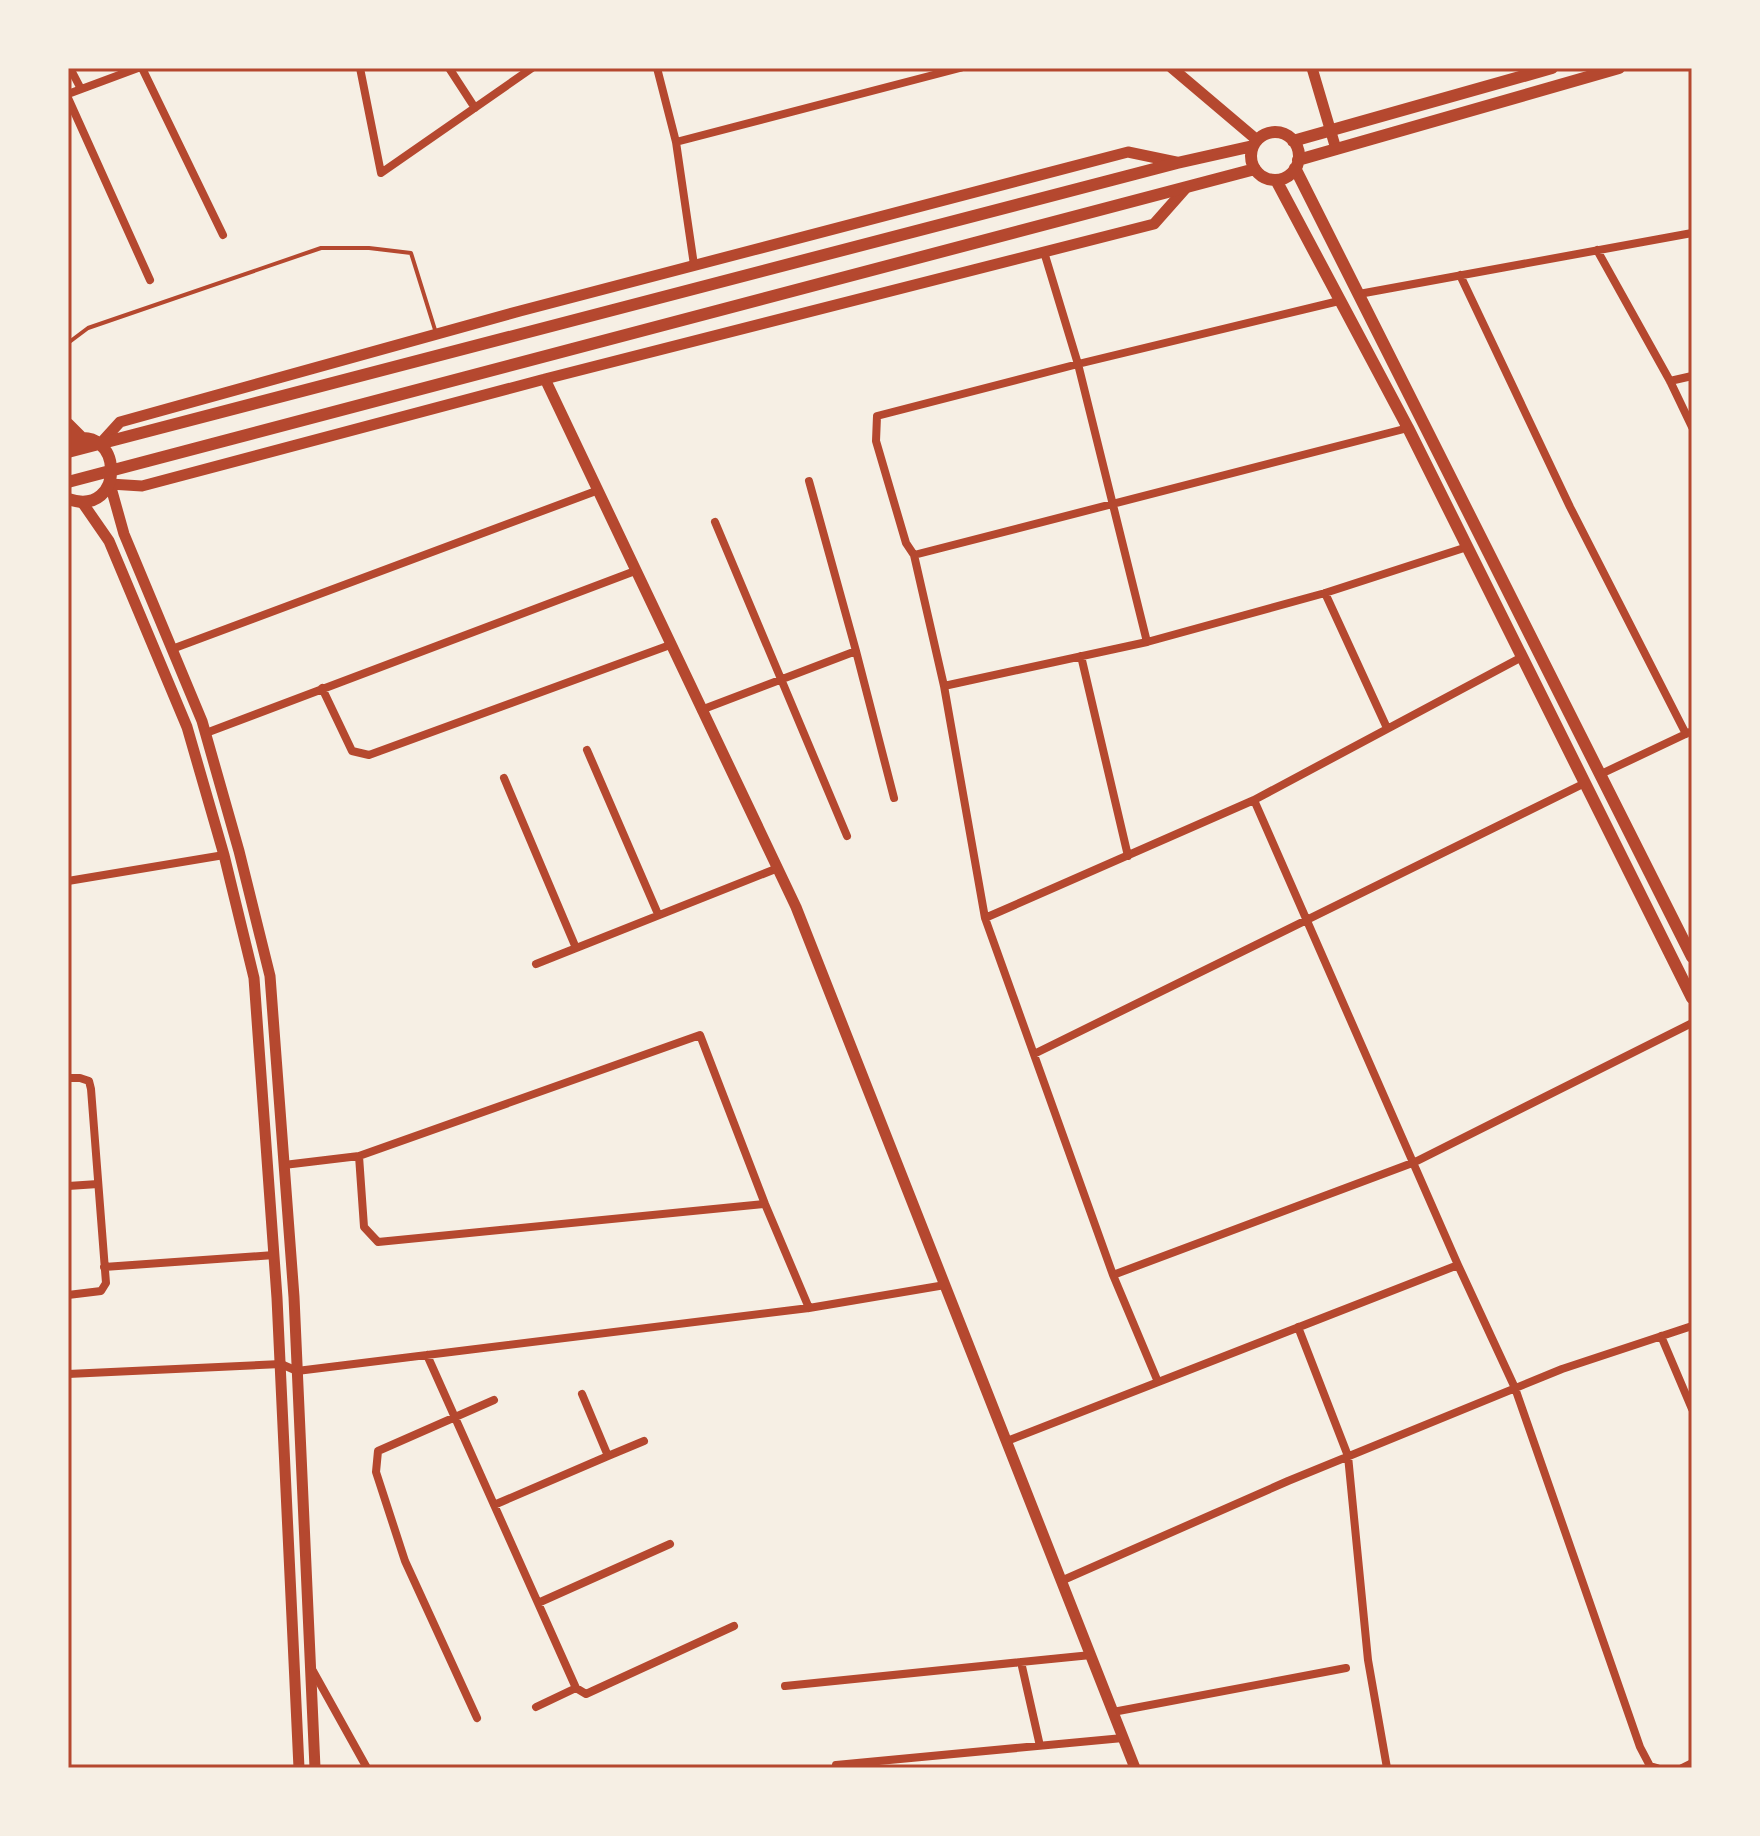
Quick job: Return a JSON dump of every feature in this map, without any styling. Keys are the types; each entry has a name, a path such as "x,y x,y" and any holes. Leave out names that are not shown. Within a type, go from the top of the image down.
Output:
{"main road":[{"path":"1293,141 1552,68"},
{"path":"1255,143 1251,154 1255,169 1268,179 1276,180 1284,178 1297,164 1336,149 1619,68"},
{"path":"68,452 1255,143 1271,132 1280,132 1293,141 1299,153 1297,164 1359,294 1692,957"},
{"path":"68,482 1255,169"},
{"path":"1276,180 1408,428 1692,998"},
{"path":"68,424 82,438 108,452 113,474 110,484 98,497 82,502 68,499"},
{"path":"68,441 82,438"}],"street":[{"path":"70,68 81,89"},
{"path":"360,68 381,173 532,68"},
{"path":"449,68 475,108"},
{"path":"657,68 676,142 694,265"},
{"path":"676,142 960,68"},
{"path":"1172,68 1255,143"},
{"path":"1312,68 1336,149"},
{"path":"150,280 68,96 134,69 223,235"},
{"path":"100,445 120,422 694,265 1128,152 1177,163"},
{"path":"315,1768 313,1670 297,1371 270,976 206,733 124,534 110,484 142,486 545,379 1154,224 1185,189"},
{"path":"1359,294 1692,233"},
{"path":"1597,250 1692,427"},
{"path":"1044,252 1078,364 1147,642"},
{"path":"1460,275 1570,507 1689,733 1601,774"},
{"path":"1158,1382 1113,1275 985,918 944,686 914,555 906,543 876,441 877,416 1339,301"},
{"path":"1670,381 1692,376"},
{"path":"545,379 802,922 1135,1768"},
{"path":"914,555 1408,428"},
{"path":"809,481 894,798"},
{"path":"172,649 596,491"},
{"path":"82,502 109,541 187,727 224,855 254,978 281,1364 299,1768"},
{"path":"715,522 847,836"},
{"path":"944,686 1147,642 1325,593 1467,547"},
{"path":"206,733 635,571"},
{"path":"1325,593 1387,728"},
{"path":"322,688 352,751 369,755 670,645"},
{"path":"701,710 856,651"},
{"path":"1081,656 1128,856"},
{"path":"985,918 1254,800 1522,657"},
{"path":"587,750 658,914"},
{"path":"504,778 576,948"},
{"path":"1034,1054 1585,783"},
{"path":"1254,800 1515,1388 1640,1747 1653,1767"},
{"path":"68,881 224,855"},
{"path":"536,964 778,868"},
{"path":"1113,1275 1415,1162 1692,1023"},
{"path":"284,1165 359,1156 700,1035 809,1308"},
{"path":"68,1078 89,1081 106,1283 101,1291 68,1295"},
{"path":"359,1156 364,1227 378,1242 765,1204"},
{"path":"68,1186 98,1184"},
{"path":"104,1267 274,1255"},
{"path":"1007,1441 1458,1265"},
{"path":"68,1374 281,1364 297,1371 809,1308 945,1285"},
{"path":"1061,1581 1348,1456 1562,1369 1692,1326"},
{"path":"1298,1327 1348,1456 1368,1660 1387,1768"},
{"path":"1661,1336 1692,1409"},
{"path":"427,1355 576,1688 586,1694 734,1626"},
{"path":"582,1394 608,1456"},
{"path":"477,1718 405,1561 376,1472 378,1451 494,1400"},
{"path":"494,1505 644,1441"},
{"path":"538,1603 670,1544"},
{"path":"785,1686 1091,1655"},
{"path":"1021,1662 1040,1746"},
{"path":"1113,1712 1346,1668"},
{"path":"313,1670 367,1768"},
{"path":"536,1707 576,1688"},
{"path":"836,1765 1123,1738"},
{"path":"1682,1768 1692,1763"}],"lane":[{"path":"68,343 88,328 321,248 369,248 411,253 437,335"}]}
